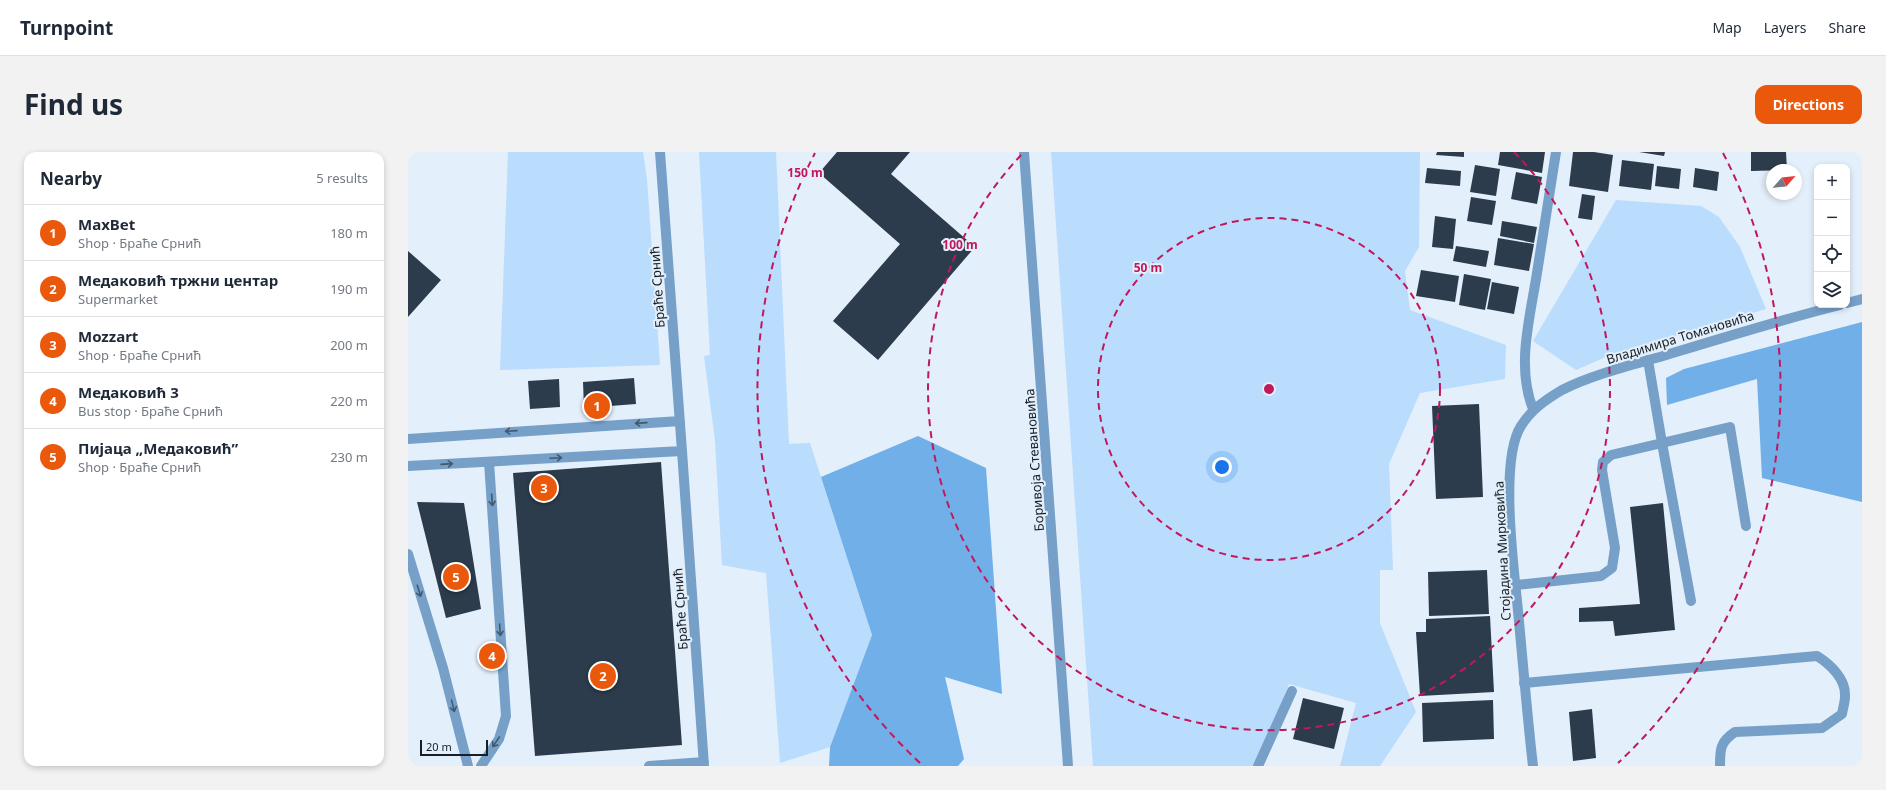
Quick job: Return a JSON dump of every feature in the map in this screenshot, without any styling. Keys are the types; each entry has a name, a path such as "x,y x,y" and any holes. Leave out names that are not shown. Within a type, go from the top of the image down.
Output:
{"street":[{"name":"Браће Срнић","path":"660,152 704,764"},
{"name":"Боривоја Стевановића","path":"1024,152 1068,766"},
{"path":"1533,409 1527,394 1525,380 1526,352 1556,152"},
{"path":"1850,302 1862,299"},
{"name":"Владимира Томановића","path":"1533,409 1563,390 1606,373 1781,320 1828,308"},
{"path":"1648,360 1691,601"},
{"name":"Стојадина Мирковића","path":"1533,409 1520,427 1512,450 1510,486 1524,683 1533,766"},
{"path":"408,439 680,421"},
{"path":"1516,585 1601,576 1612,568 1614,548 1602,470 1603,462 1611,455 1730,427 1746,526"},
{"path":"408,466 682,451"},
{"path":"481,766 499,739 504,728 506,716 489,462"},
{"path":"408,554 443,668 468,766"},
{"path":"1524,683 1817,656 1827,662 1839,676 1845,694 1842,714 1822,728 1735,732 1729,736 1720,749 1720,766"},
{"path":"1258,766 1292,691"},
{"path":"649,766 704,764"}],"shaded area":[{"path":"508,152 643,152 647,179 660,365 500,370"},
{"path":"699,152 776,152 789,444 810,443 872,635 830,747 780,763 766,573 722,565 715,441 704,356 710,355"},
{"path":"1051,152 1420,152 1419,247 1405,271 1410,310 1506,345 1505,379 1420,393 1389,464 1393,570 1380,570 1380,623 1416,712 1380,766 1340,766 1356,703 1289,684 1256,766 1093,766"},
{"path":"1616,200 1701,206 1719,217 1740,247 1766,309 1608,356 1576,370 1533,341"},
{"path":"1862,322 1862,502 1762,478 1757,379 1667,405 1666,378 1684,369"},
{"path":"918,436 986,468 1002,694 945,677 964,759 958,766 829,766 830,747 872,635 821,477"}],"building":[{"path":"837,152 910,152 891,174 975,247 878,360 833,321 900,244 819,173"},
{"path":"1437,152 1464,152 1464,157 1436,155"},
{"path":"1500,152 1545,152 1542,173 1498,165"},
{"path":"1573,152 1594,152 1613,155 1608,192 1569,186"},
{"path":"1639,152 1665,152 1664,156"},
{"path":"1751,152 1786,152 1787,164 1766,164 1766,171 1751,171"},
{"path":"1622,160 1654,164 1651,190 1619,186"},
{"path":"1475,165 1500,169 1496,196 1470,192"},
{"path":"1657,166 1681,169 1679,189 1655,186"},
{"path":"1427,168 1461,171 1460,186 1425,183"},
{"path":"1695,168 1719,172 1717,191 1693,187"},
{"path":"1516,172 1542,177 1537,204 1511,199"},
{"path":"1582,194 1595,196 1592,220 1578,218"},
{"path":"1471,197 1496,201 1492,225 1467,221"},
{"path":"1435,216 1456,219 1453,249 1432,247"},
{"path":"1502,221 1537,227 1534,243 1500,236"},
{"path":"1498,238 1534,244 1529,271 1494,265"},
{"path":"1456,246 1489,251 1486,267 1453,261"},
{"path":"408,251 441,280 408,317"},
{"path":"1421,270 1459,276 1455,302 1416,296"},
{"path":"1464,274 1491,279 1485,310 1459,305"},
{"path":"1492,282 1519,287 1514,314 1487,309"},
{"path":"634,378 636,404 584,408 583,382"},
{"path":"559,379 560,407 530,409 528,381"},
{"path":"1479,404 1483,497 1436,499 1432,406"},
{"path":"661,462 682,745 535,756 513,473"},
{"path":"417,502 464,503 481,609 446,618"},
{"path":"1663,503 1675,630 1615,636 1613,621 1579,622 1579,608 1640,604 1630,507"},
{"path":"1487,570 1489,614 1429,616 1428,572"},
{"path":"1490,616 1494,692 1420,696 1416,632 1426,632 1426,619"},
{"path":"1303,698 1344,708 1334,749 1293,739"},
{"path":"1493,700 1494,739 1423,742 1422,703"},
{"path":"1592,709 1596,758 1573,761 1569,712"}],"place":[{"name":"MaxBet","path":"597,406"},
{"name":"Mozzart","path":"544,488"},
{"name":"Пијаца „Медаковић”","path":"456,577"},
{"name":"Медаковић 3","path":"492,656"},
{"name":"Медаковић тржни центар","path":"603,676"}]}
